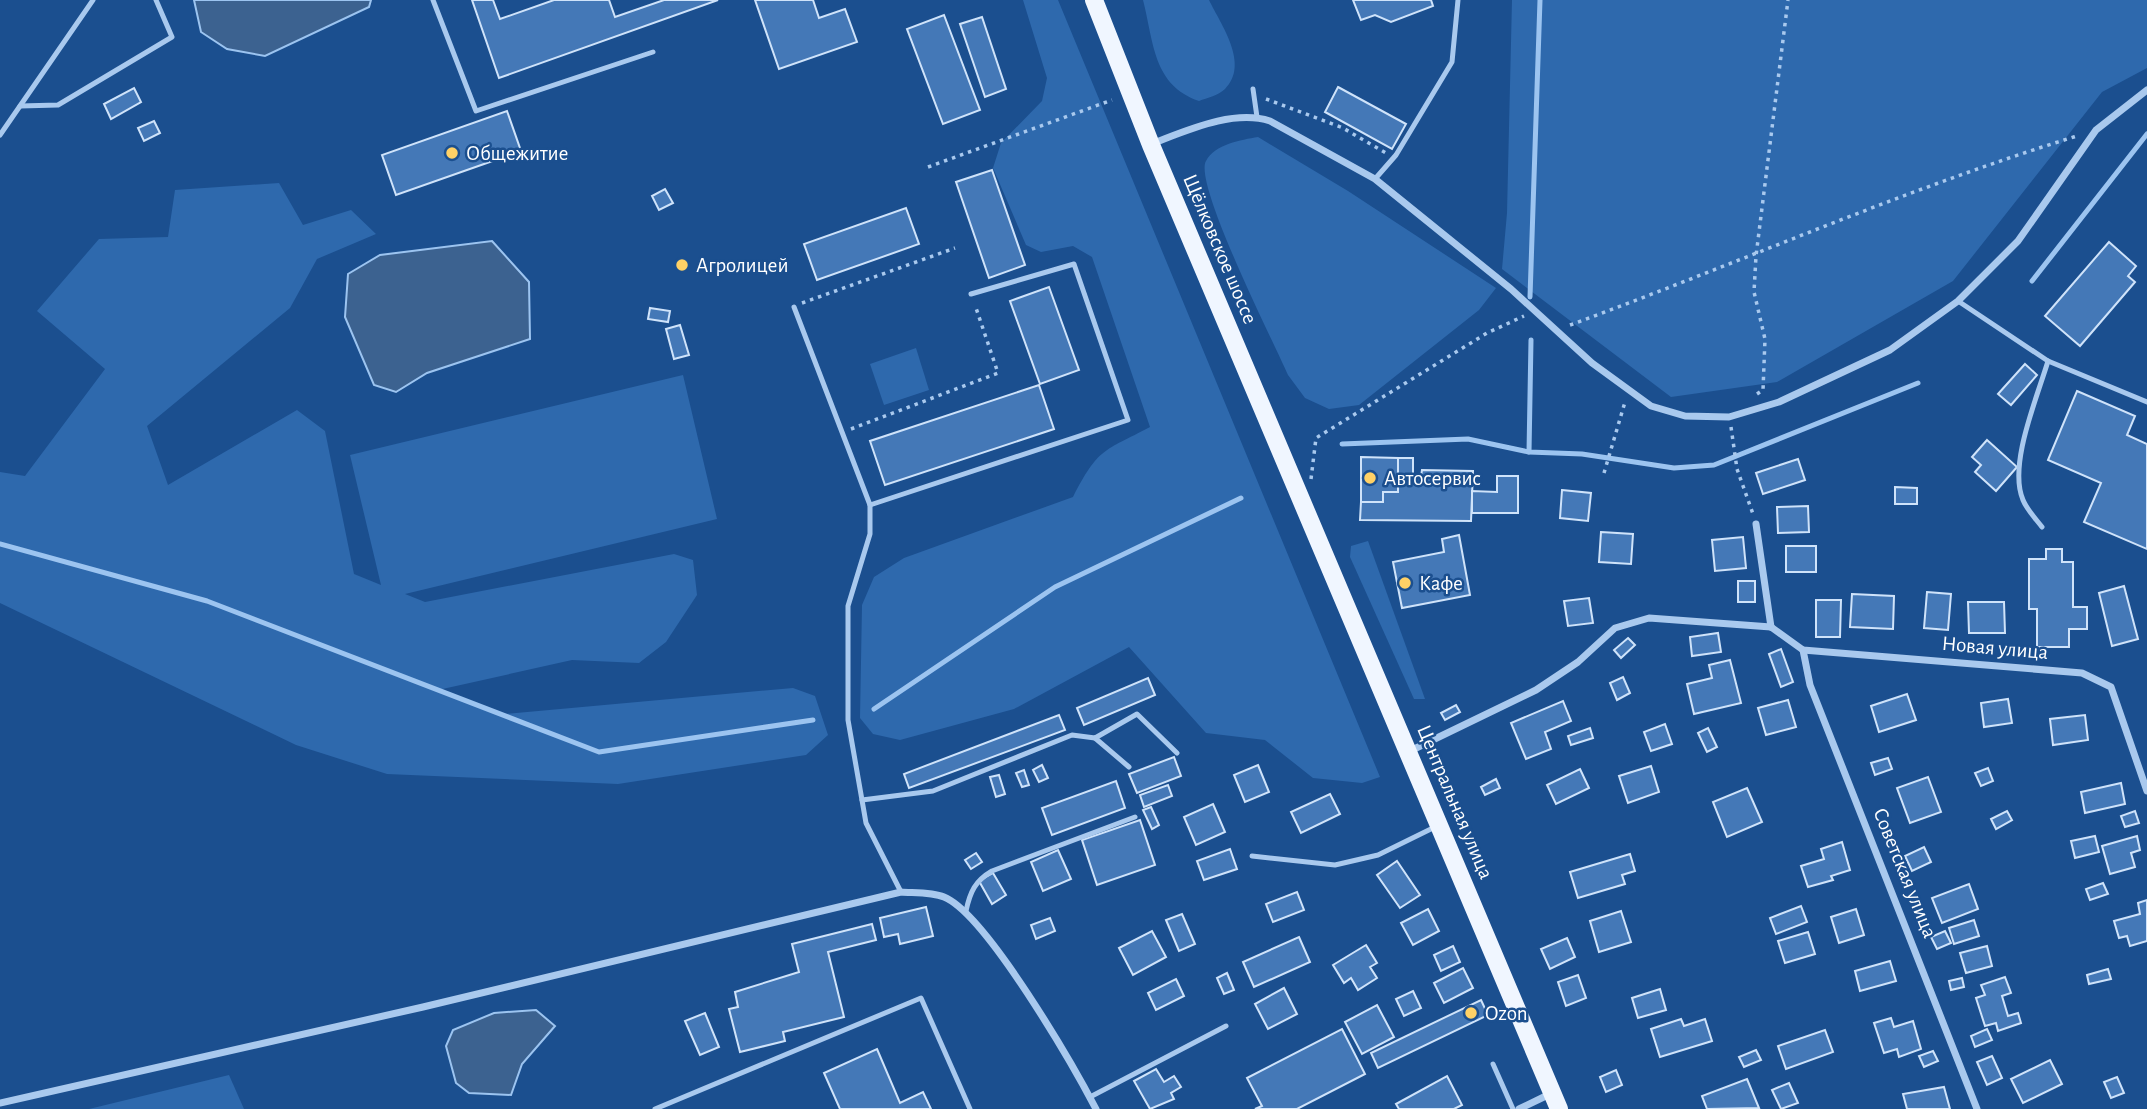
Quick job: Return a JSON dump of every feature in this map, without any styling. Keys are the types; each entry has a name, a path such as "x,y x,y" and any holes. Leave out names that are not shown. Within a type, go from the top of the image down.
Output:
{"main road":[{"name":"Щёлковское шоссе","path":"1094,0 1151,145 1307,514"},
{"name":"Центральная улица","path":"1307,514 1555,1101"}],"street":[{"path":"1151,145 1236,118 1257,117 1290,131 1375,179 1629,390 1664,411 1685,416 1729,417 1779,402 1890,350 1958,301 2018,241 2096,130 2147,90"},
{"path":"1756,524 1770,627"},
{"path":"1409,751 1536,691 1578,662 1615,628 1649,618 1770,627 1803,650"},
{"name":"Новая улица","path":"1803,650 2082,673 2111,687 2147,791"},
{"name":"Советская улица","path":"1803,650 1810,685 1977,1109"},
{"path":"0,1103 423,1007 901,892 943,896 966,911 984,932 1060,1044 1096,1109"},
{"path":"1520,1109 1555,1101"}],"lane":[{"path":"0,135 93,0"},
{"path":"20,106 58,105 172,37 156,0"},
{"path":"433,0 476,111 653,52"},
{"path":"1375,179 1394,158 1452,62 1458,0"},
{"path":"1254,92 1257,117"},
{"path":"870,505 1128,420 1074,264 971,294"},
{"path":"1958,301 2048,361 2147,402"},
{"path":"794,307 870,505 870,534 848,606 848,720 866,823 901,892"},
{"path":"2042,527 2023,502 2018,481 2022,450 2048,361"},
{"path":"862,800 933,790 1072,736 1096,738 1137,714 1177,752"},
{"path":"1096,738 1129,767"},
{"path":"966,911 970,894 978,879 992,871 1135,817"},
{"path":"1252,856 1335,865 1378,855 1440,825"},
{"path":"655,1109 921,998 970,1109"},
{"path":"1090,1097 1226,1026"},
{"path":"1493,1064 1513,1109"}],"path":[{"path":"1754,397 1763,390 1765,340 1754,292 1756,256 1788,0"},
{"path":"1254,92 1343,128 1394,158"},
{"path":"928,167 1112,100"},
{"path":"1557,330 1756,256 1980,166 2096,130"},
{"path":"794,307 955,247"},
{"path":"842,433 998,373 971,294"},
{"path":"1307,514 1316,438 1487,333 1536,311"},
{"path":"1604,470 1629,390"},
{"path":"1732,431 1737,469 1756,524"}],"shaded area":[{"path":"194,0 371,0 369,7 265,56 227,49 201,32"},
{"path":"1023,0 1058,0 1380,777 1362,783 1313,778 1265,740 1206,733 1129,647 1014,709 900,740 873,734 860,718 862,605 874,577 904,558 1073,497 1096,459 1112,447 1150,427 1092,257 1073,246 1041,252 1026,245 993,168 1001,143 1042,101 1047,78"},
{"path":"1143,0 1209,0 1231,44 1234,56 1232,79 1225,89 1199,101 1172,85 1153,47"},
{"path":"1512,0 2147,0 2147,68 2102,92 1953,281 1777,382 1671,397 1502,269 1507,213"},
{"path":"1258,137 1348,191 1496,288 1479,310 1359,405 1329,409 1305,398 1288,375 1252,299 1211,199 1205,175 1206,161 1210,155 1236,141"},
{"path":"279,183 303,225 351,210 376,234 317,259 290,308 147,426 168,485 297,410 325,431 354,574 381,585 350,455 683,375 717,519 405,594 425,602 674,554 693,560 697,595 666,642 639,663 572,660 438,690 505,714 793,688 815,696 828,735 806,755 618,784 387,774 296,745 0,603 0,472 25,476 105,369 37,311 99,239 168,237 175,190"},
{"path":"492,241 529,282 530,339 427,373 396,392 374,385 345,317 348,274 380,255"},
{"path":"916,348 929,390 884,405 870,364"},
{"path":"1368,541 1425,699 1414,699 1350,557 1351,546"},
{"path":"536,1010 555,1026 522,1064 511,1095 469,1093 456,1083 446,1046 453,1030 494,1013"},
{"path":"229,1075 244,1109 89,1109"}],"building":[{"path":"472,0 493,0 500,19 554,0 609,0 615,17 664,0 718,0 499,78"},
{"path":"755,0 813,0 819,18 845,9 857,42 779,69"},
{"path":"1353,0 1431,0 1433,6 1391,22 1375,15 1361,20"},
{"path":"944,15 980,110 943,124 907,29"},
{"path":"982,17 1006,89 985,97 960,24"},
{"path":"1338,87 1406,124 1392,149 1325,112"},
{"path":"134,88 141,102 111,119 104,104"},
{"name":"Общежитие","path":"507,111 521,151 396,195 382,155"},
{"path":"154,121 160,133 144,141 138,128"},
{"path":"992,170 1025,265 989,278 956,182"},
{"path":"665,189 673,203 659,210 652,196"},
{"path":"906,208 919,244 817,280 804,244"},
{"path":"2109,242 2136,266 2128,276 2135,282 2080,346 2045,316"},
{"path":"1049,287 1079,370 1040,384 1010,301"},
{"path":"650,308 670,311 668,322 648,319"},
{"path":"680,325 689,355 674,359 666,329"},
{"path":"2025,364 2037,375 2011,405 1998,394"},
{"path":"1039,385 1054,429 885,485 870,441"},
{"path":"2077,391 2135,416 2127,435 2147,444 2147,549 2084,522 2101,483 2048,460"},
{"path":"1987,440 2017,467 1996,491 1975,472 1981,465 1972,457"},
{"path":"1361,457 1398,458 1398,492 1383,492 1383,502 1361,502"},
{"path":"1398,458 1413,458 1413,476 1421,476 1422,470 1473,471 1471,521 1360,520 1361,502 1383,502 1383,492 1398,492"},
{"path":"1798,459 1805,480 1763,494 1756,473"},
{"path":"1497,476 1518,476 1518,513 1472,513 1472,491 1497,492"},
{"path":"1895,487 1917,488 1917,504 1895,504"},
{"path":"1562,490 1591,493 1588,521 1560,518"},
{"path":"1808,506 1809,532 1778,533 1777,507"},
{"path":"1601,532 1633,534 1631,564 1599,562"},
{"path":"1459,535 1470,595 1402,608 1393,562 1444,552 1442,539"},
{"path":"1743,537 1746,568 1715,571 1712,540"},
{"path":"1786,546 1816,546 1816,572 1786,572"},
{"path":"2046,549 2062,549 2062,562 2073,562 2073,607 2087,607 2087,629 2069,629 2069,647 2037,647 2037,609 2029,609 2029,559 2046,559"},
{"path":"1738,581 1755,581 1755,602 1738,602"},
{"path":"2124,586 2138,639 2112,646 2099,593"},
{"path":"1927,592 1951,594 1948,630 1924,628"},
{"path":"1852,594 1894,596 1893,629 1850,627"},
{"path":"1589,598 1593,623 1568,626 1564,601"},
{"path":"1816,600 1841,600 1840,637 1816,637"},
{"path":"1968,602 2004,602 2005,633 1969,633"},
{"path":"1718,633 1721,652 1692,656 1690,637"},
{"path":"1628,638 1635,645 1621,658 1614,650"},
{"path":"1781,649 1793,682 1781,687 1769,654"},
{"path":"1730,660 1741,703 1694,714 1687,684 1712,678 1709,665"},
{"path":"1623,677 1630,693 1617,700 1610,683"},
{"path":"1148,678 1155,695 1084,725 1077,708"},
{"path":"1907,694 1916,720 1879,732 1871,706"},
{"path":"2008,699 2012,723 1984,727 1981,703"},
{"path":"1788,700 1796,727 1766,735 1758,708"},
{"path":"1563,701 1571,721 1545,732 1551,749 1526,759 1511,723"},
{"path":"1456,705 1460,712 1445,720 1441,713"},
{"path":"1059,715 1065,730 909,788 904,774"},
{"path":"2085,715 2088,740 2053,745 2050,719"},
{"path":"1665,724 1672,744 1651,751 1644,732"},
{"path":"1590,728 1593,738 1571,745 1568,736"},
{"path":"1708,728 1717,747 1707,752 1698,733"},
{"path":"1174,757 1181,776 1137,793 1129,774"},
{"path":"1888,758 1892,769 1875,775 1871,763"},
{"path":"1042,765 1048,778 1039,782 1033,770"},
{"path":"1258,765 1269,792 1245,802 1234,775"},
{"path":"1651,766 1659,792 1628,803 1619,776"},
{"path":"1988,768 1993,781 1981,786 1975,773"},
{"path":"1580,769 1589,788 1556,804 1547,785"},
{"path":"1024,770 1029,785 1022,787 1016,773"},
{"path":"999,775 1005,794 996,797 990,777"},
{"path":"1928,777 1941,812 1910,823 1897,788"},
{"path":"1496,779 1500,788 1485,795 1481,787"},
{"path":"1116,781 1125,808 1052,835 1042,808"},
{"path":"2121,783 2125,804 2085,813 2081,792"},
{"path":"1168,785 1172,796 1144,807 1140,795"},
{"path":"1747,788 1762,822 1727,837 1713,802"},
{"path":"1330,794 1340,814 1301,833 1291,812"},
{"path":"1213,804 1225,832 1196,845 1184,817"},
{"path":"1151,807 1159,825 1152,829 1143,810"},
{"path":"2007,811 2012,820 1996,829 1991,819"},
{"path":"2135,811 2139,823 2125,827 2121,816"},
{"path":"1140,820 1155,865 1097,885 1082,840"},
{"path":"2095,836 2099,852 2075,858 2071,841"},
{"path":"2137,836 2140,850 2131,853 2135,867 2110,874 2102,846"},
{"path":"1842,842 1850,870 1831,876 1833,880 1808,887 1801,866 1824,859 1821,849"},
{"path":"1924,847 1931,862 1912,871 1905,856"},
{"path":"1230,849 1237,869 1204,880 1197,861"},
{"path":"1058,850 1071,879 1043,891 1031,862"},
{"path":"976,853 982,862 971,869 965,860"},
{"path":"1630,854 1635,871 1622,875 1625,884 1578,898 1570,872"},
{"path":"1397,861 1420,895 1400,908 1377,875"},
{"path":"993,873 1006,895 992,904 979,881"},
{"path":"2103,883 2108,894 2090,900 2086,889"},
{"path":"1969,884 1978,909 1942,923 1932,898"},
{"path":"1297,892 1304,910 1273,922 1266,904"},
{"path":"2147,900 2147,941 2130,946 2127,936 2119,938 2114,921 2140,914 2138,903"},
{"path":"1801,906 1807,922 1776,934 1770,918"},
{"path":"926,907 933,936 900,944 898,934 884,937 880,918"},
{"path":"1428,909 1439,931 1413,945 1401,923"},
{"path":"1856,909 1864,935 1839,943 1831,917"},
{"path":"1621,911 1631,942 1599,952 1590,921"},
{"path":"1182,914 1195,944 1179,951 1166,920"},
{"path":"1050,918 1055,931 1036,939 1031,925"},
{"path":"1974,920 1979,936 1954,944 1949,928"},
{"path":"872,924 876,940 828,952 844,1017 783,1032 785,1041 740,1052 729,1009 738,1007 735,992 799,972 792,944"},
{"path":"1152,931 1166,957 1133,975 1119,948"},
{"path":"1945,931 1951,943 1937,949 1931,937"},
{"path":"1808,932 1815,954 1785,963 1778,941"},
{"path":"1299,937 1310,962 1254,987 1243,962"},
{"path":"1567,938 1575,957 1550,969 1541,949"},
{"path":"1366,945 1377,963 1370,967 1377,978 1358,990 1351,978 1344,983 1333,965"},
{"path":"1453,946 1460,962 1441,971 1434,955"},
{"path":"1987,946 1992,966 1966,973 1960,953"},
{"path":"1890,961 1896,981 1860,991 1855,971"},
{"path":"1463,968 1473,988 1444,1003 1434,983"},
{"path":"2108,969 2111,979 2089,984 2087,975"},
{"path":"1227,973 1234,990 1224,994 1217,978"},
{"path":"1578,975 1586,998 1566,1006 1558,982"},
{"path":"2005,977 2011,993 2002,996 2008,1016 2018,1013 2021,1023 1998,1031 1996,1023 1985,1026 1976,998 1985,995 1981,985"},
{"path":"1962,978 1964,987 1951,990 1949,981"},
{"path":"1176,979 1184,996 1156,1010 1148,993"},
{"path":"1284,988 1297,1014 1268,1029 1255,1004"},
{"path":"1660,989 1666,1010 1638,1018 1632,998"},
{"path":"1413,991 1421,1008 1404,1016 1396,999"},
{"path":"1481,1000 1488,1015 1378,1068 1371,1053"},
{"path":"1377,1005 1394,1037 1362,1054 1345,1022"},
{"path":"705,1013 719,1047 700,1055 685,1021"},
{"path":"1891,1018 1894,1027 1913,1021 1921,1049 1899,1057 1897,1049 1884,1053 1874,1023"},
{"path":"1681,1019 1684,1026 1705,1019 1712,1041 1660,1057 1651,1029"},
{"path":"1342,1029 1365,1074 1297,1109 1255,1109 1262,1106 1247,1078"},
{"path":"1987,1029 1992,1040 1975,1047 1971,1036"},
{"path":"1825,1030 1833,1052 1786,1069 1778,1046"},
{"path":"877,1049 900,1103 923,1092 931,1109 840,1109 824,1073"},
{"path":"1756,1050 1761,1060 1744,1067 1739,1057"},
{"path":"1933,1051 1938,1061 1924,1067 1919,1056"},
{"path":"1992,1056 2002,1078 1987,1085 1977,1062"},
{"path":"2050,1060 2062,1084 2023,1103 2011,1079"},
{"path":"1156,1069 1164,1082 1174,1076 1181,1087 1171,1093 1174,1099 1150,1109 1134,1081"},
{"path":"1616,1070 1622,1085 1606,1092 1600,1077"},
{"path":"1447,1076 1462,1105 1454,1109 1399,1109 1396,1104"},
{"path":"2117,1077 2124,1093 2111,1098 2104,1082"},
{"path":"1747,1079 1759,1108 1707,1109 1702,1096"},
{"path":"1789,1083 1798,1103 1781,1109 1772,1090"},
{"path":"1944,1087 1950,1109 1907,1109 1903,1094"}],"waterway":[{"path":"1530,297 1540,0"},
{"path":"2032,281 2147,134"},
{"path":"1529,452 1531,340"},
{"path":"1342,444 1468,439 1529,452 1582,454 1674,468 1714,465 1918,383"},
{"path":"874,709 1055,587 1241,498"},
{"path":"0,544 207,601 599,752 813,720"}],"place":[{"name":"Общежитие","path":"452,153"},
{"name":"Агролицей","path":"682,265"},
{"name":"Автосервис","path":"1370,478"},
{"name":"Кафе","path":"1405,583"},
{"name":"Ozon","path":"1471,1013"}]}
